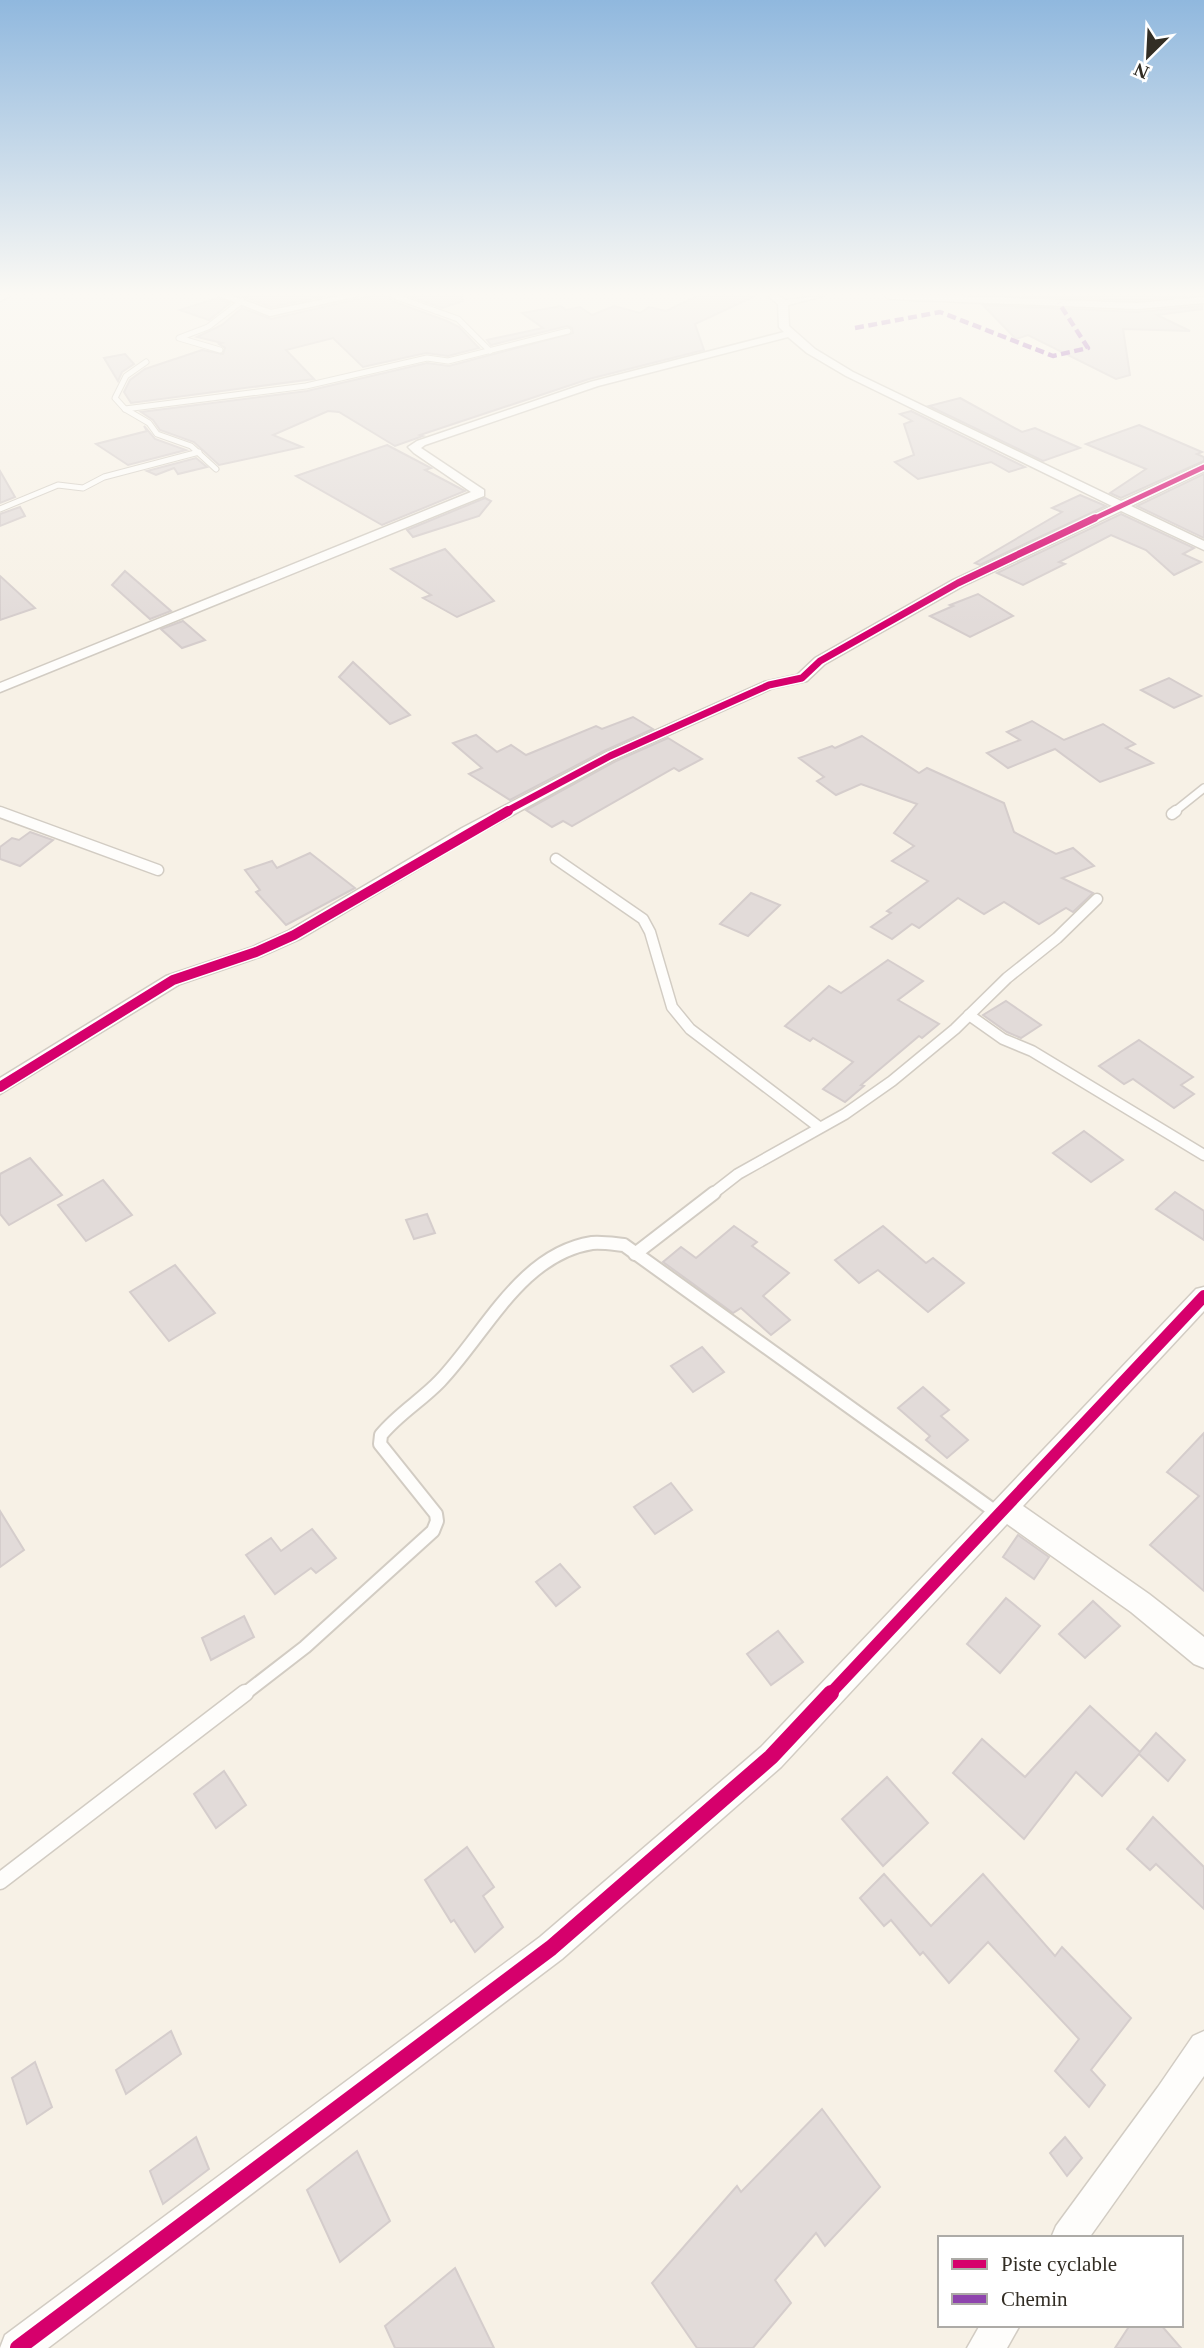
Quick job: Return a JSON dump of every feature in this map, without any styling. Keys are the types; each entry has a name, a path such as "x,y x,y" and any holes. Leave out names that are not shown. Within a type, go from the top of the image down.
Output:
{"street":[{"path":"0,688 359,545 480,493 414,447 531,406"},
{"path":"916,406 1204,546"},
{"path":"0,1087 173,980 256,952 294,935 468,832 610,756 769,685 803,678 820,661 958,583 1204,467"},
{"path":"18,2348 551,1948 771,1757 1204,1296"},
{"path":"1003,1512 1140,1603 1204,1654"},
{"path":"1069,2236 1171,2099 1204,2047"},
{"path":"985,2348 1001,2327"}],"lane":[{"path":"122,406 149,423 158,434 200,452 216,469"},
{"path":"125,409 152,406"},
{"path":"0,509 58,485 83,488 104,477 200,452"},
{"path":"1172,814 1204,788"},
{"path":"0,812 158,870"},
{"path":"556,859 643,919 650,932 672,1007 690,1029 818,1127"},
{"path":"635,1254 738,1174 845,1114 892,1081 1097,899"},
{"path":"969,1015 1003,1039 1032,1051 1204,1155"},
{"path":"0,1881 305,1647 433,1531 437,1521 436,1514 380,1444 381,1435 440,1381 505,1300 537,1268 578,1246 608,1241 624,1245 1003,1512"}],"building":[{"path":"192,406 509,406 395,446 339,412 328,411 273,435 302,447 219,465 194,442 160,430 153,420 141,412"},
{"path":"929,406 974,406 1022,432 1035,428 1080,448 1043,461"},
{"path":"911,411 1025,467 1009,472 991,462 918,479 895,462 914,455 904,424 912,421 900,414"},
{"path":"1139,425 1202,452 1197,454 1204,457 1204,461 1121,498 1110,493 1146,469 1086,444"},
{"path":"144,426 155,439 186,450 128,465 96,444 147,431"},
{"path":"387,445 431,468 425,470 465,491 382,525 296,476"},
{"path":"196,458 207,467 178,474 174,468 156,475 147,471"},
{"path":"0,471 15,497 0,503"},
{"path":"1204,474 1204,538 1137,506"},
{"path":"1080,495 1106,506 980,565 975,563 1062,512 1052,508"},
{"path":"485,498 491,501 479,516 413,537 407,530"},
{"path":"20,507 25,516 0,526 0,514"},
{"path":"1121,514 1194,548 1183,554 1201,562 1174,575 1146,550 1111,535 1059,562 1065,564 1023,585 997,573"},
{"path":"445,549 494,601 457,617 423,598 431,595 391,569"},
{"path":"125,571 171,611 150,619 112,585"},
{"path":"0,576 35,608 0,620"},
{"path":"978,594 1013,616 970,637 930,616 953,606 950,605"},
{"path":"183,621 205,640 182,648 161,629"},
{"path":"353,662 410,715 390,724 339,677"},
{"path":"1169,678 1201,696 1174,708 1141,690"},
{"path":"633,717 653,729 510,800 469,774 482,768 453,743 476,735 497,752 511,745 526,755 596,726 602,729"},
{"path":"1032,721 1064,740 1103,724 1135,744 1126,748 1153,763 1100,782 1055,749 1008,768 987,753 1020,740 1007,732"},
{"path":"862,736 919,773 927,768 1004,803 1014,832 1056,854 1073,848 1094,866 1062,878 1093,893 1073,912 1066,908 1039,924 1004,902 984,914 958,898 919,928 912,924 892,939 871,927 891,913 887,911 928,881 892,861 914,846 894,833 917,804 861,784 836,795 817,781 824,777 799,758 832,746 835,748"},
{"path":"668,738 702,759 679,771 674,768 572,826 563,821 552,827 526,810 616,761"},
{"path":"30,832 53,840 20,866 0,859 0,847 12,838 19,840"},
{"path":"310,853 355,888 286,925 256,892 260,890 245,870 272,861 277,868"},
{"path":"751,893 780,905 748,936 720,924"},
{"path":"888,960 923,981 898,1000 939,1024 922,1038 919,1036 845,1102 823,1089 853,1062 813,1038 810,1041 785,1026 829,986 841,993"},
{"path":"1006,1001 1041,1025 1021,1038 1007,1032 983,1015"},
{"path":"1139,1040 1193,1077 1181,1085 1194,1094 1174,1108 1133,1079 1124,1084 1099,1066"},
{"path":"1084,1131 1123,1160 1091,1182 1053,1153"},
{"path":"30,1158 62,1195 9,1225 0,1214 0,1174"},
{"path":"103,1180 132,1215 86,1241 58,1205"},
{"path":"1175,1192 1204,1211 1204,1240 1156,1209"},
{"path":"427,1214 435,1233 414,1239 406,1220"},
{"path":"734,1226 757,1242 752,1246 789,1273 763,1296 790,1320 771,1335 741,1308 733,1313 663,1262 681,1247 696,1258"},
{"path":"883,1226 926,1263 933,1258 964,1283 928,1312 878,1270 859,1283 835,1260"},
{"path":"175,1265 215,1313 169,1341 130,1292"},
{"path":"702,1347 724,1372 693,1392 671,1366"},
{"path":"923,1387 949,1410 941,1416 968,1440 947,1458 926,1440 930,1436 898,1408"},
{"path":"1204,1433 1204,1591 1150,1545 1199,1496 1167,1472"},
{"path":"671,1483 692,1510 655,1534 634,1507"},
{"path":"0,1511 24,1550 0,1567"},
{"path":"312,1529 336,1558 316,1573 311,1568 275,1594 246,1555 271,1538 281,1551"},
{"path":"1018,1535 1049,1557 1034,1579 1003,1557"},
{"path":"560,1564 580,1587 556,1606 536,1582"},
{"path":"1006,1598 1040,1626 1000,1673 967,1644"},
{"path":"1093,1601 1120,1626 1085,1658 1059,1634"},
{"path":"244,1616 254,1637 211,1660 202,1638"},
{"path":"778,1631 803,1662 771,1685 747,1654"},
{"path":"1090,1706 1140,1752 1156,1733 1185,1760 1168,1781 1139,1754 1102,1796 1076,1772 1024,1839 953,1773 982,1739 1025,1777"},
{"path":"224,1771 246,1805 216,1828 194,1794"},
{"path":"887,1777 928,1823 883,1866 842,1819"},
{"path":"1153,1817 1204,1867 1204,1909 1156,1864 1150,1870 1127,1849"},
{"path":"467,1847 494,1887 483,1896 503,1927 475,1952 454,1920 451,1922 425,1880"},
{"path":"884,1874 931,1926 983,1874 1055,1956 1062,1947 1131,2018 1091,2070 1105,2085 1089,2107 1055,2071 1079,2039 988,1942 949,1983 923,1952 920,1955 891,1920 884,1926 860,1898"},
{"path":"171,2031 181,2054 126,2094 116,2070"},
{"path":"35,2062 52,2107 27,2124 12,2078"},
{"path":"822,2109 880,2187 825,2246 816,2233 775,2280 791,2303 753,2348 697,2348 652,2283 737,2186 741,2192"},
{"path":"196,2137 209,2169 163,2204 150,2171"},
{"path":"1065,2137 1082,2158 1067,2176 1050,2153"},
{"path":"357,2151 390,2221 340,2262 307,2190"},
{"path":"455,2268 494,2348 395,2348 385,2326"},
{"path":"1129,2327 1163,2327 1181,2348 1115,2348"}],"cycle path":[{"path":"0,1087 173,980 256,952 294,935 468,832 610,756 769,685 802,678 820,661 958,583 1204,467"},
{"path":"18,2348 551,1948 771,1757 1204,1296"}]}
